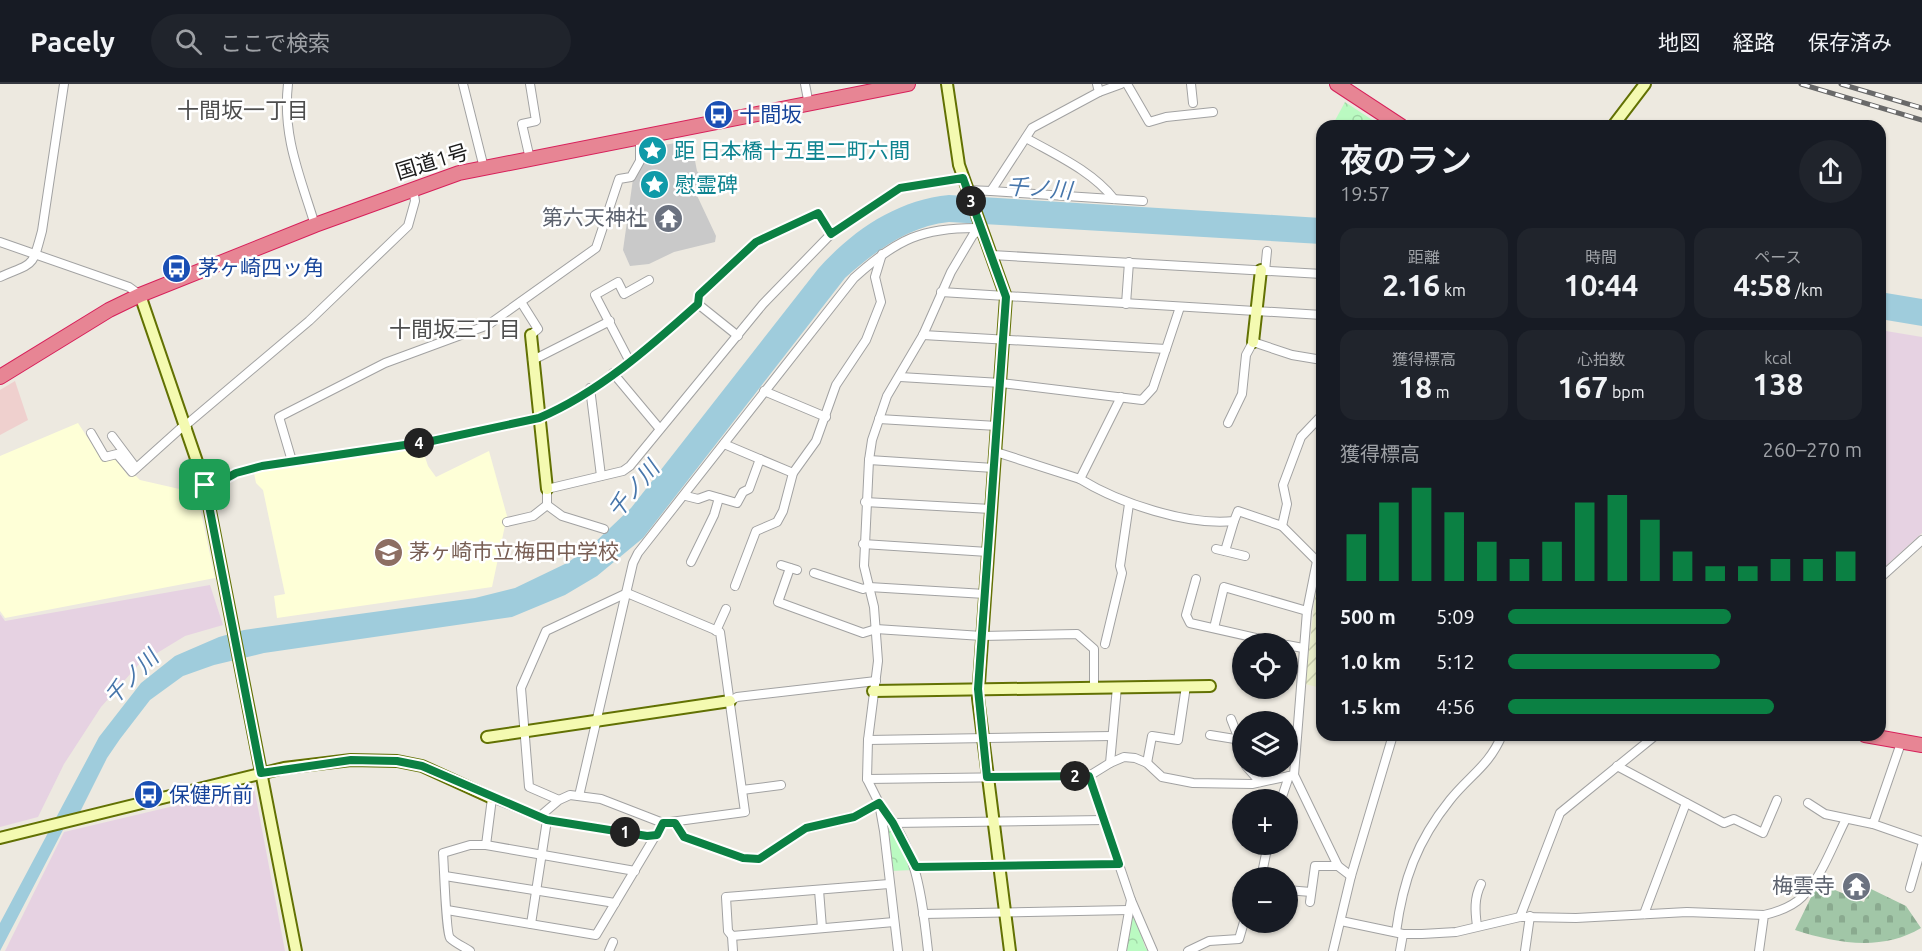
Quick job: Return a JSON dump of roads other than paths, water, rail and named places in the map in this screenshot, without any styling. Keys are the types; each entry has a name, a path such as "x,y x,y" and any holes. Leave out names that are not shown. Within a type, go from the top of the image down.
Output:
{"highway":[{"name":"国道1号","path":"0,377 110,310 140,295 413,188 484,168 908,84"},
{"path":"1337,84 1392,120"},
{"path":"1886,740 1922,745"}],"street":[{"path":"0,277 28,267 36,255 42,231 64,84"},
{"path":"288,84 285,112 287,129 315,225"},
{"path":"463,84 484,168"},
{"path":"530,84 536,121 522,124 530,159"},
{"path":"804,84 808,105"},
{"path":"947,84 956,153 1006,297 1005,340 978,689 1010,951"},
{"path":"992,191 1026,138 1039,123 1098,88 1121,84"},
{"path":"1127,84 1149,122 1166,117 1213,112"},
{"path":"1191,84 1193,103"},
{"path":"1618,120 1645,84"},
{"path":"291,461 279,417 385,363 488,325 596,248 619,179 631,177 640,161 640,138"},
{"path":"1026,138 1073,165 1106,189 1114,199"},
{"path":"547,489 623,471 630,466 763,304 831,234 900,188 963,178"},
{"path":"91,433 105,457 117,454 132,472 301,328 408,226 415,201 413,188"},
{"path":"967,190 1143,201"},
{"path":"205,485 216,484 236,473 291,461 432,441 539,418 630,362 698,304 699,295 756,242 818,213 831,234"},
{"path":"579,796 633,563 638,554 686,496 837,296 854,278 882,254 922,233 948,227 982,228"},
{"path":"928,951 916,867 867,779 868,740 879,661 876,629 864,566 865,502 869,460 887,396 923,335 941,292 973,235 982,228"},
{"path":"0,242 129,287 140,295 205,485 296,951"},
{"path":"1228,423 1242,394 1246,355 1252,342 1267,251"},
{"path":"735,586 756,531 777,522 783,511 793,473 811,449 826,417 837,385 866,340 881,302 875,277 882,254"},
{"path":"992,255 1316,274"},
{"path":"1126,304 1129,262"},
{"path":"630,362 595,295 618,282 624,294 649,280"},
{"path":"941,292 1316,315"},
{"path":"521,302 537,329 531,335 547,506"},
{"path":"698,304 738,336"},
{"path":"900,377 1001,383 1142,400 1153,388 1180,307"},
{"path":"533,360 610,321"},
{"path":"923,335 1166,349"},
{"path":"1252,342 1316,358"},
{"path":"612,373 659,428"},
{"path":"590,388 601,476"},
{"path":"764,391 826,417"},
{"path":"1080,479 1120,397"},
{"path":"879,419 997,426"},
{"path":"1282,526 1287,504 1283,485 1301,437 1316,421"},
{"path":"112,436 136,468"},
{"path":"724,444 793,473"},
{"path":"996,452 1080,479 1104,494 1129,504 1207,523 1234,521"},
{"path":"686,496 698,499 709,495 737,503 743,492 749,489 760,459"},
{"path":"869,460 994,468"},
{"path":"690,562 714,515 719,498"},
{"path":"865,502 991,509"},
{"path":"1105,644 1122,573 1120,566 1129,504"},
{"path":"507,522 533,516 547,506"},
{"path":"547,506 562,516 604,529"},
{"path":"1225,551 1238,511 1282,526 1316,556"},
{"path":"1886,573 1922,540"},
{"path":"863,544 988,552"},
{"path":"1215,549 1245,556"},
{"path":"781,565 794,569 778,602 863,633 876,629 982,636 1077,634 1094,649 1094,687"},
{"path":"814,573 862,589 869,587 985,594"},
{"path":"1196,579 1186,615 1190,623 1236,633"},
{"path":"1298,712 1307,610 1316,583"},
{"path":"1214,628 1224,587 1307,610"},
{"path":"539,816 559,800 579,796 619,805 663,823 745,812 720,632 627,593 546,631 521,688 524,732 529,787 559,800"},
{"path":"716,631 726,609"},
{"path":"1298,647 1304,648"},
{"path":"487,737 730,701 736,697 840,683 978,689 1209,686"},
{"path":"1147,763 1152,736 1178,740 1185,686"},
{"path":"1110,763 1117,687"},
{"path":"1210,735 1232,741"},
{"path":"868,740 1112,736"},
{"path":"1333,951 1351,876 1391,741"},
{"path":"1400,951 1401,891 1417,850 1451,799 1494,755 1500,741"},
{"path":"1520,917 1560,813 1648,741"},
{"path":"1873,824 1901,743"},
{"path":"867,779 1089,776 1110,763 1124,758 1147,763 1162,777 1172,780 1212,784 1260,782 1287,777"},
{"path":"0,838 261,773 351,760 397,761 439,773 547,820 647,836 657,835"},
{"path":"1617,766 1724,823 1734,819 1763,833 1777,800"},
{"path":"1089,776 1131,900 1153,951"},
{"path":"1256,777 1260,782"},
{"path":"1293,777 1338,866 1351,876"},
{"path":"742,790 781,785"},
{"path":"486,845 492,798"},
{"path":"675,823 684,837 743,858 759,859 806,828 854,817 879,803"},
{"path":"879,803 898,951"},
{"path":"1644,914 1686,803"},
{"path":"1808,803 1825,814 1873,824 1922,841"},
{"path":"1341,921 1399,933 1456,932 1530,916 1576,918 1687,912 1764,915 1778,912 1802,898 1846,819"},
{"path":"531,924 547,820"},
{"path":"893,823 1105,820"},
{"path":"447,910 596,935 663,823"},
{"path":"470,951 450,938 446,930 443,854 470,845 486,845 635,871"},
{"path":"1910,888 1922,846"},
{"path":"916,867 1119,864"},
{"path":"1310,902 1315,866 1338,866"},
{"path":"445,876 615,903"},
{"path":"733,951 732,936 728,931 726,897 889,884"},
{"path":"1477,926 1475,912 1477,892 1481,884"},
{"path":"819,890 822,928"},
{"path":"1298,891 1311,892"},
{"path":"1122,951 1131,900"},
{"path":"923,914 1129,910"},
{"path":"1759,951 1764,915"},
{"path":"1525,951 1530,916"},
{"path":"732,936 894,922"},
{"path":"1188,951 1209,941 1239,939 1241,933"},
{"path":"609,951 613,942"}],"water":[{"path":"949,195 1316,218 1316,244 949,222 934,224 906,234 868,258 845,278 643,538 597,576 565,595 512,617 264,653 214,665 183,676 150,700 107,758 74,824 64,828 0,951 0,923 99,737 141,683 175,656 219,637 244,630 475,598 515,588 567,563 590,547 631,508 818,269 846,242 877,219 894,210 930,198"},
{"path":"1886,293 1922,299 1922,326 1886,320"}],"railway":[{"path":"1801,84 1922,120"},
{"path":"1841,84 1922,108"}],"place":[{"name":"十間坂","path":"718,115"},
{"name":"距 日本橋十五里二町六間","path":"653,151"},
{"name":"慰霊碑","path":"654,185"},
{"name":"第六天神社","path":"668,218"},
{"name":"茅ヶ崎四ッ角","path":"177,268"},
{"name":"茅ヶ崎市立梅田中学校","path":"388,552"},
{"name":"保健所前","path":"148,795"},
{"name":"梅雲寺","path":"1856,886"}],"district":[{"name":"十間坂一丁目","path":"243,110"},
{"name":"十間坂三丁目","path":"455,329"}],"water label":[{"name":"千ノ川","path":"1039,188"},
{"name":"千ノ川","path":"633,489"},
{"name":"千ノ川","path":"131,677"}]}
